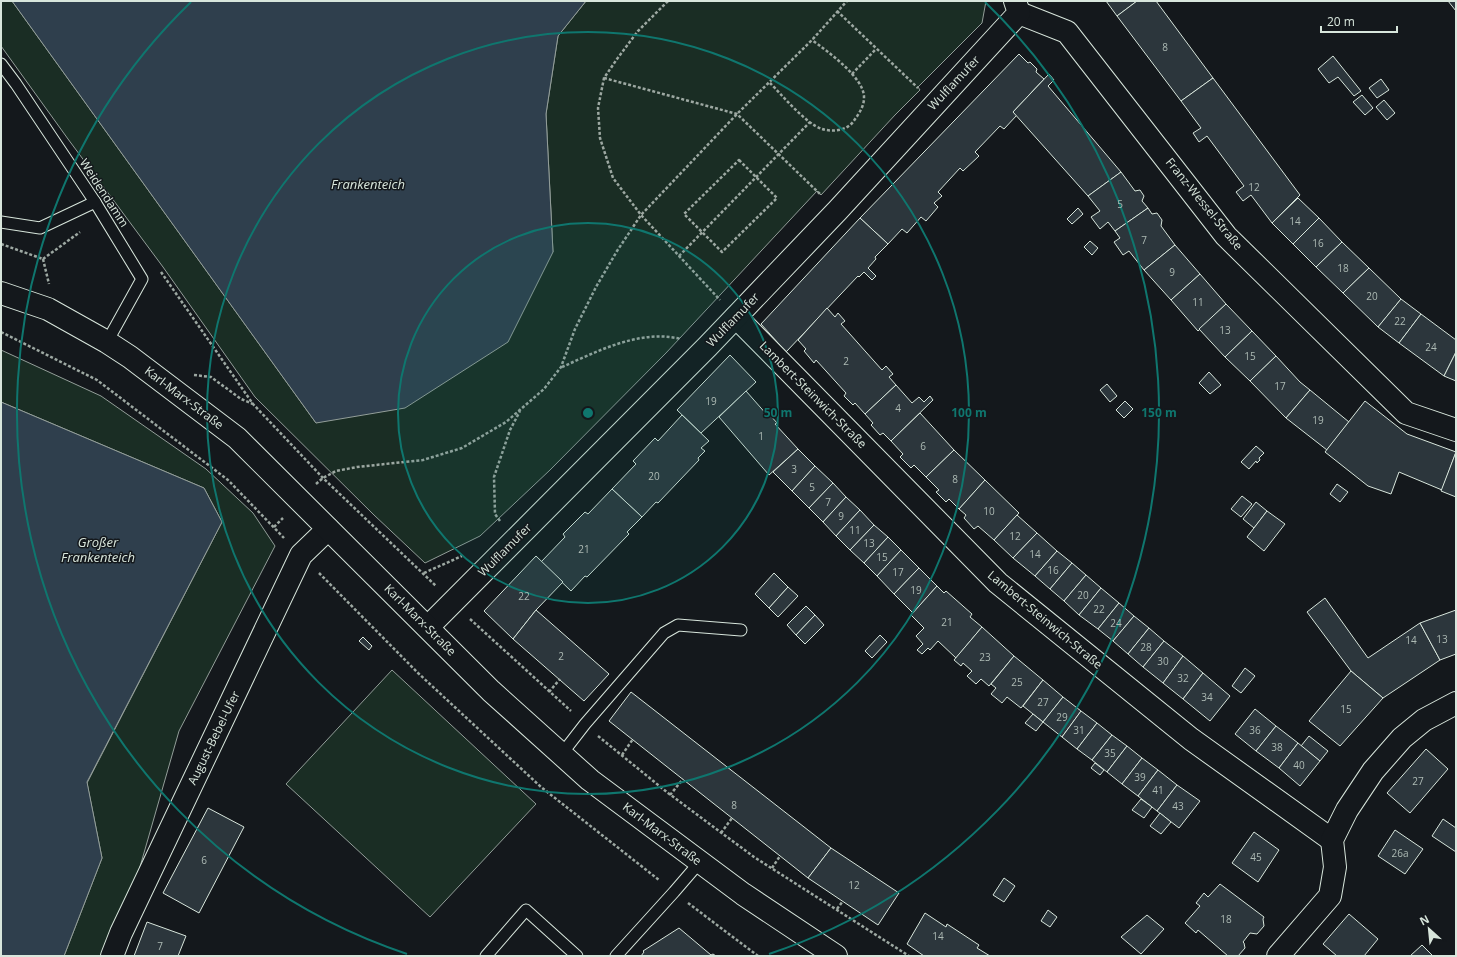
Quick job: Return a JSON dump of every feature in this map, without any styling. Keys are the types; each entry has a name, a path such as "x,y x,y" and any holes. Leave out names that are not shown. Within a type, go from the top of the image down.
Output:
{"street":[{"name":"Wulflamufer","path":"428,627 708,346 838,210 936,103 1017,7"},
{"name":"Franz-Wessel-Straße","path":"1017,7 1067,32 1226,236 1406,413 1456,430"},
{"name":"Karl-Marx-Straße","path":"1,293 48,309 107,342 130,357 237,438 491,691 561,755 590,780 699,863 836,956"},
{"name":"Lambert-Steinwich-Straße","path":"736,317 998,583 1191,739 1332,840"},
{"name":"August-Bebel-Ufer","path":"112,956 121,933 301,555 328,529"},
{"path":"1278,956 1330,896 1335,867 1332,840 1347,810 1373,771 1402,738 1424,720 1456,703"}],"lane":[{"name":"Weidendamm","path":"1,64 95,202 142,279 107,342"},
{"path":"1,222 40,228 95,202"},
{"path":"561,755 585,724 664,633 678,625 741,630"},
{"path":"616,956 699,863"},
{"path":"486,956 526,910 577,956"}],"path":[{"path":"668,1 638,31 604,78 598,108 600,138 613,178 641,215 736,317"},
{"path":"841,1 843,6"},
{"path":"323,478 336,471 357,467 423,460 462,448 506,422 544,389 561,367 575,329 596,287 617,251 641,215 737,114 812,40 847,1"},
{"path":"837,11 876,49 936,103"},
{"path":"770,83 810,122 822,128 837,131 851,125 861,111 864,98 862,88 852,74 812,40"},
{"path":"852,74 876,49"},
{"path":"604,78 737,114 838,210"},
{"path":"679,256 810,122"},
{"path":"739,160 777,198 722,252 702,232 684,214 739,160"},
{"path":"1,244 43,259"},
{"path":"1,332 97,380 228,480 274,527"},
{"path":"561,367 599,350 640,338 673,337 708,346"},
{"path":"253,404 323,478 424,573 452,602 585,724 670,794 754,857 909,956"},
{"path":"502,525 494,514 494,477 510,430 521,409"},
{"path":"301,555 418,673 541,787 758,956"},
{"path":"549,692 560,679"},
{"path":"622,755 633,739"},
{"path":"670,794 683,779"},
{"path":"721,832 732,818"},
{"path":"772,868 780,856"},
{"path":"837,910 843,901"}],"green space":[{"path":"1,1 12,1 316,423 553,252 546,114 558,36 586,1 986,1 982,23 918,87 920,90 821,195 817,191 666,353 550,470 480,536 425,563 374,515 255,397 163,267 1,46"},
{"path":"1,350 101,396 206,469 253,513 275,546 179,731 121,933 112,956 64,956 102,858 87,783 222,522 204,488 1,402"},
{"path":"392,670 536,804 430,917 286,784"}],"water":[{"name":"Frankenteich","path":"12,1 586,1 558,36 546,114 553,252 508,342 405,408 316,423"},
{"name":"Großer Frankenteich","path":"1,402 204,488 222,522 87,782 102,858 64,956 1,956"}],"building":[{"path":"1106,1 1137,1 1117,16"},
{"path":"1137,1 1156,1 1213,78 1181,101 1117,16"},
{"path":"1448,1 1456,1 1456,11"},
{"path":"1019,54 1037,69 1036,72 1044,79 1013,112 1017,115 1004,129 1000,126 975,152 979,156 963,171 960,168 938,192 942,196 934,203 938,207 926,221 921,217 907,233 902,229 888,244 860,218"},
{"path":"1333,56 1361,91 1354,96 1338,77 1329,83 1318,69"},
{"path":"1049,74 1054,80 1048,86 1121,172 1088,196 1013,112"},
{"path":"1213,78 1300,195 1272,223 1251,195 1243,201 1236,192 1244,186 1207,136 1199,142 1193,133 1201,128 1181,101"},
{"path":"1381,79 1389,90 1377,98 1369,88"},
{"path":"1362,95 1373,108 1365,115 1353,102"},
{"path":"1384,100 1395,113 1387,120 1376,107"},
{"path":"1121,172 1135,191 1140,190 1144,196 1142,201 1148,208 1115,231 1108,222 1100,229 1091,217 1100,211 1088,196"},
{"path":"1298,198 1319,218 1293,244 1272,223"},
{"path":"1078,208 1083,214 1072,224 1067,219"},
{"path":"1148,208 1152,214 1157,213 1162,220 1161,226 1175,245 1144,270 1129,251 1123,255 1114,242 1120,238 1115,231"},
{"path":"860,218 888,244 875,257 876,259 868,268 876,276 872,280 864,272 859,277 858,276 786,352 761,324"},
{"path":"1319,218 1342,242 1316,267 1293,244"},
{"path":"1090,241 1098,248 1092,255 1084,247"},
{"path":"1342,242 1369,268 1343,293 1316,267"},
{"path":"1175,245 1200,274 1171,300 1144,270"},
{"path":"1369,268 1401,299 1378,327 1343,293"},
{"path":"1200,274 1226,304 1198,331 1171,300"},
{"path":"1401,299 1421,314 1399,343 1378,327"},
{"path":"1226,304 1252,331 1225,357 1199,329"},
{"path":"827,308 835,317 838,313 845,321 841,324 882,370 886,366 893,374 889,377 896,385 865,414 855,403 853,405 844,396 846,393 816,360 814,363 804,351 806,349 798,340"},
{"path":"1421,314 1456,340 1456,352 1444,376 1399,343"},
{"path":"1252,331 1276,356 1250,381 1225,357"},
{"path":"1456,352 1456,381 1444,376"},
{"path":"730,355 756,382 701,433 677,410"},
{"path":"1276,356 1300,382 1310,390 1286,418 1250,381"},
{"path":"1209,372 1221,385 1210,394 1199,383"},
{"path":"1107,384 1117,396 1110,402 1100,390"},
{"path":"896,385 912,403 919,397 924,402 930,396 933,400 891,441 883,433 880,435 871,425 873,423 865,414"},
{"path":"1310,390 1349,422 1327,450 1286,418"},
{"path":"746,391 768,416 770,415 777,423 775,424 798,449 769,475 719,417"},
{"path":"1125,401 1133,409 1124,418 1116,410"},
{"path":"1365,401 1407,434 1456,452 1442,490 1399,472 1391,494 1368,486 1325,452"},
{"path":"920,413 954,450 926,477 914,465 911,468 900,457 903,454 891,441"},
{"path":"682,415 709,441 701,448 705,451 698,458 699,460 658,503 656,502 642,517 612,489 636,464 633,461 655,438 658,441"},
{"path":"1256,446 1264,453 1259,458 1260,460 1257,463 1256,461 1249,469 1241,462"},
{"path":"798,449 815,466 792,491 773,472"},
{"path":"954,450 985,480 959,509 949,499 946,502 936,492 939,490 926,477"},
{"path":"1456,452 1456,497 1441,491"},
{"path":"815,466 833,483 809,508 792,491"},
{"path":"985,480 1019,513 994,540 978,526 974,529 964,518 966,515 959,509"},
{"path":"833,483 846,497 823,522 809,508"},
{"path":"1337,484 1348,492 1340,502 1330,494"},
{"path":"612,489 642,517 627,532 629,534 587,577 585,576 571,591 541,562 565,537 563,534 585,512 588,514"},
{"path":"1242,496 1252,504 1241,517 1231,509"},
{"path":"846,497 860,510 836,536 823,522"},
{"path":"1256,502 1267,511 1254,528 1243,519"},
{"path":"860,510 874,525 850,550 836,536"},
{"path":"1267,511 1285,524 1264,551 1247,537"},
{"path":"1017,515 1037,533 1013,558 994,540"},
{"path":"874,525 888,537 864,563 850,550"},
{"path":"1037,533 1057,551 1035,576 1013,558"},
{"path":"888,537 901,550 877,576 864,563"},
{"path":"901,550 919,568 894,594 877,576"},
{"path":"1057,551 1072,563 1050,589 1035,576"},
{"path":"536,556 563,582 536,610 513,639 484,611"},
{"path":"1072,563 1086,575 1064,601 1050,589"},
{"path":"919,568 937,586 913,613 894,594"},
{"path":"774,573 788,587 769,608 755,594"},
{"path":"1086,575 1101,588 1079,615 1064,601"},
{"path":"937,586 944,593 946,591 972,614 970,617 982,627 956,658 938,641 930,650 928,648 922,654 917,650 923,644 916,636 924,628 911,615"},
{"path":"788,587 798,596 778,617 769,608"},
{"path":"1101,588 1119,603 1098,629 1079,615"},
{"path":"1325,598 1368,658 1420,623 1440,660 1383,698 1351,671 1307,612"},
{"path":"1119,603 1134,616 1113,641 1098,629"},
{"path":"806,606 815,615 796,635 787,625"},
{"path":"536,610 609,674 584,701 513,639"},
{"path":"1456,610 1456,654 1440,660 1420,623"},
{"path":"815,615 824,625 805,644 796,635"},
{"path":"1134,616 1149,628 1128,654 1113,641"},
{"path":"982,627 1014,656 989,686 981,679 976,684 967,676 972,671 963,663 961,666 954,660"},
{"path":"1149,628 1164,641 1143,667 1128,654"},
{"path":"880,635 887,642 872,658 865,651"},
{"path":"363,637 372,646 369,650 359,641"},
{"path":"1164,641 1183,656 1163,683 1143,667"},
{"path":"1014,656 1043,680 1021,708 1007,697 1002,703 991,694 996,688 991,684"},
{"path":"1183,656 1203,673 1183,699 1163,683"},
{"path":"1245,668 1255,676 1241,693 1232,686"},
{"path":"1351,671 1383,698 1340,746 1309,721"},
{"path":"1203,673 1230,696 1210,721 1183,699"},
{"path":"1043,680 1063,697 1043,722 1023,706"},
{"path":"631,692 831,848 808,878 609,721"},
{"path":"1063,697 1081,711 1062,737 1043,722"},
{"path":"1255,709 1276,726 1256,751 1235,734"},
{"path":"1081,711 1097,723 1077,749 1062,737"},
{"path":"1033,714 1043,722 1036,731 1025,723"},
{"path":"1097,723 1112,735 1092,760 1077,749"},
{"path":"1276,726 1298,743 1279,768 1256,751"},
{"path":"1112,735 1127,746 1107,772 1092,760"},
{"path":"1309,736 1328,751 1320,761 1301,746"},
{"path":"1298,743 1320,761 1300,786 1279,768"},
{"path":"1127,746 1142,758 1122,784 1107,772"},
{"path":"1426,749 1448,769 1410,813 1387,793"},
{"path":"1142,758 1158,770 1138,796 1122,784"},
{"path":"1095,763 1104,770 1100,775 1091,768"},
{"path":"1158,770 1177,785 1157,811 1138,796"},
{"path":"1177,785 1200,801 1179,828 1157,811"},
{"path":"1141,799 1152,807 1144,818 1132,810"},
{"path":"208,808 244,827 199,913 163,893"},
{"path":"1160,813 1171,822 1161,834 1150,826"},
{"path":"1443,819 1456,828 1456,852 1432,836"},
{"path":"1395,830 1423,849 1405,874 1378,856"},
{"path":"1254,832 1279,850 1258,882 1232,863"},
{"path":"831,848 899,893 878,925 808,878"},
{"path":"1004,878 1015,886 1004,902 993,895"},
{"path":"1220,884 1264,917 1264,926 1257,934 1250,933 1243,942 1245,948 1238,956 1228,956 1198,930 1196,933 1185,923 1200,906 1196,903 1204,893 1208,897"},
{"path":"1048,910 1057,917 1050,927 1041,921"},
{"path":"925,913 946,927 947,924 979,945 977,948 990,956 924,956 907,944"},
{"path":"1349,914 1378,939 1364,956 1337,956 1323,944"},
{"path":"1147,915 1164,929 1141,954 1121,937"},
{"path":"147,922 186,936 178,956 134,956"},
{"path":"679,928 711,955 713,954 716,956 641,956 644,952 643,951"},
{"path":"1422,945 1433,956 1410,956"}]}
